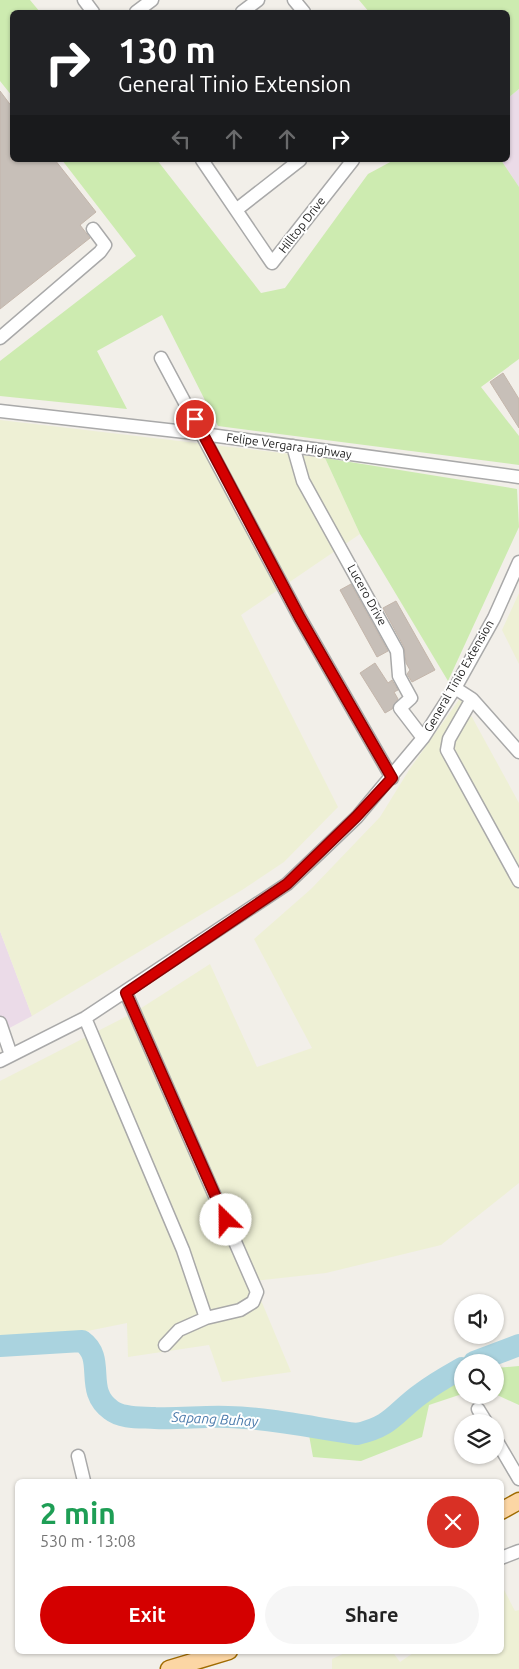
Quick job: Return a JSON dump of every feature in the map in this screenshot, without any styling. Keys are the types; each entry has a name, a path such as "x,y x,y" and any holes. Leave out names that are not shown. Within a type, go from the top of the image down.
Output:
{"main road":[{"path":"504,1508 519,1501"},
{"path":"169,1669 217,1654"}],"street":[{"path":"139,10 152,0"},
{"path":"245,10 258,0"},
{"path":"294,0 302,10"},
{"path":"236,210 297,162"},
{"name":"Hilltop Drive","path":"209,163 236,210 272,263 351,162"},
{"path":"0,338 100,252 105,245 93,229"},
{"path":"161,358 204,434 300,618 392,778"},
{"name":"Felipe Vergara Highway","path":"0,411 204,434 519,477"},
{"name":"Lucero Drive","path":"293,446 304,481 397,651 399,676 411,698 400,708 423,738"},
{"name":"General Tinio Extension","path":"6,1058 86,1018 287,884 356,817 392,778 423,738 456,688 494,618 519,562"},
{"path":"456,688 472,700 519,752"},
{"path":"472,700 449,739 447,750 519,881"},
{"path":"126,993 257,1292 253,1302 240,1310 206,1318 179,1330 165,1345"},
{"path":"86,1018 183,1250 206,1318"},
{"path":"0,1023 6,1058"},
{"path":"478,1409 481,1414"},
{"path":"504,1453 519,1479"},
{"path":"78,1456 84,1479"},
{"path":"504,1557 519,1551"}],"shaded area":[{"path":"519,89 519,187 502,162 510,162 510,96"},
{"path":"0,931 32,1016 0,1033"}],"green space":[{"path":"0,0 30,0 38,10 10,10 10,94 0,81"},
{"path":"359,0 519,0 519,89 510,96 510,10 367,10"},
{"path":"64,162 159,162 261,293 285,288 368,174 390,162 502,162 519,187 519,359 481,387 519,436 519,465 218,426 162,315 97,351 127,409 0,396 0,361 136,256"},
{"path":"0,420 325,458 360,534 241,615 338,807 284,862 242,890 32,1016 0,931"},
{"path":"325,458 517,489 519,527 448,681 360,534"},
{"path":"519,593 519,664 502,630"},
{"path":"461,697 519,803 519,1183 441,1245 326,1273 253,1281 291,1372 222,1382 209,1345 128,1357 127,1323 43,1340 0,1338 0,1081 135,1012 210,964 257,1067 312,1048 254,939 311,889 380,817 409,770"},
{"path":"519,1366 519,1405 504,1398 504,1367"},
{"path":"454,1378 454,1397 429,1405 422,1437 361,1461 313,1457 309,1435 369,1441"},
{"path":"504,1590 515,1611 519,1610 519,1669 332,1669 332,1659 343,1654 394,1654 400,1662 412,1654 504,1654"}],"building":[{"path":"0,91 10,104 10,162 57,162 96,212 80,225 90,238 0,309"},
{"path":"503,373 519,399 519,428 490,382"},
{"path":"351,584 388,651 377,657 340,590"},
{"path":"396,601 435,670 412,682 407,674 410,670 406,663 404,647 383,608"},
{"path":"375,663 388,683 392,680 398,690 394,692 398,699 392,709 385,713 360,673"}],"waterway":[{"name":"Sapang Buhay","path":"0,1346 82,1341 89,1348 93,1357 98,1393 111,1410 121,1415 155,1418 244,1418 276,1421 357,1434 386,1423 427,1389 454,1373"},
{"name":"Sapang Buhay","path":"495,1354 519,1345"}],"route":[{"path":"195,419 300,618 392,778 356,817 287,884 126,993 226,1220"}]}
